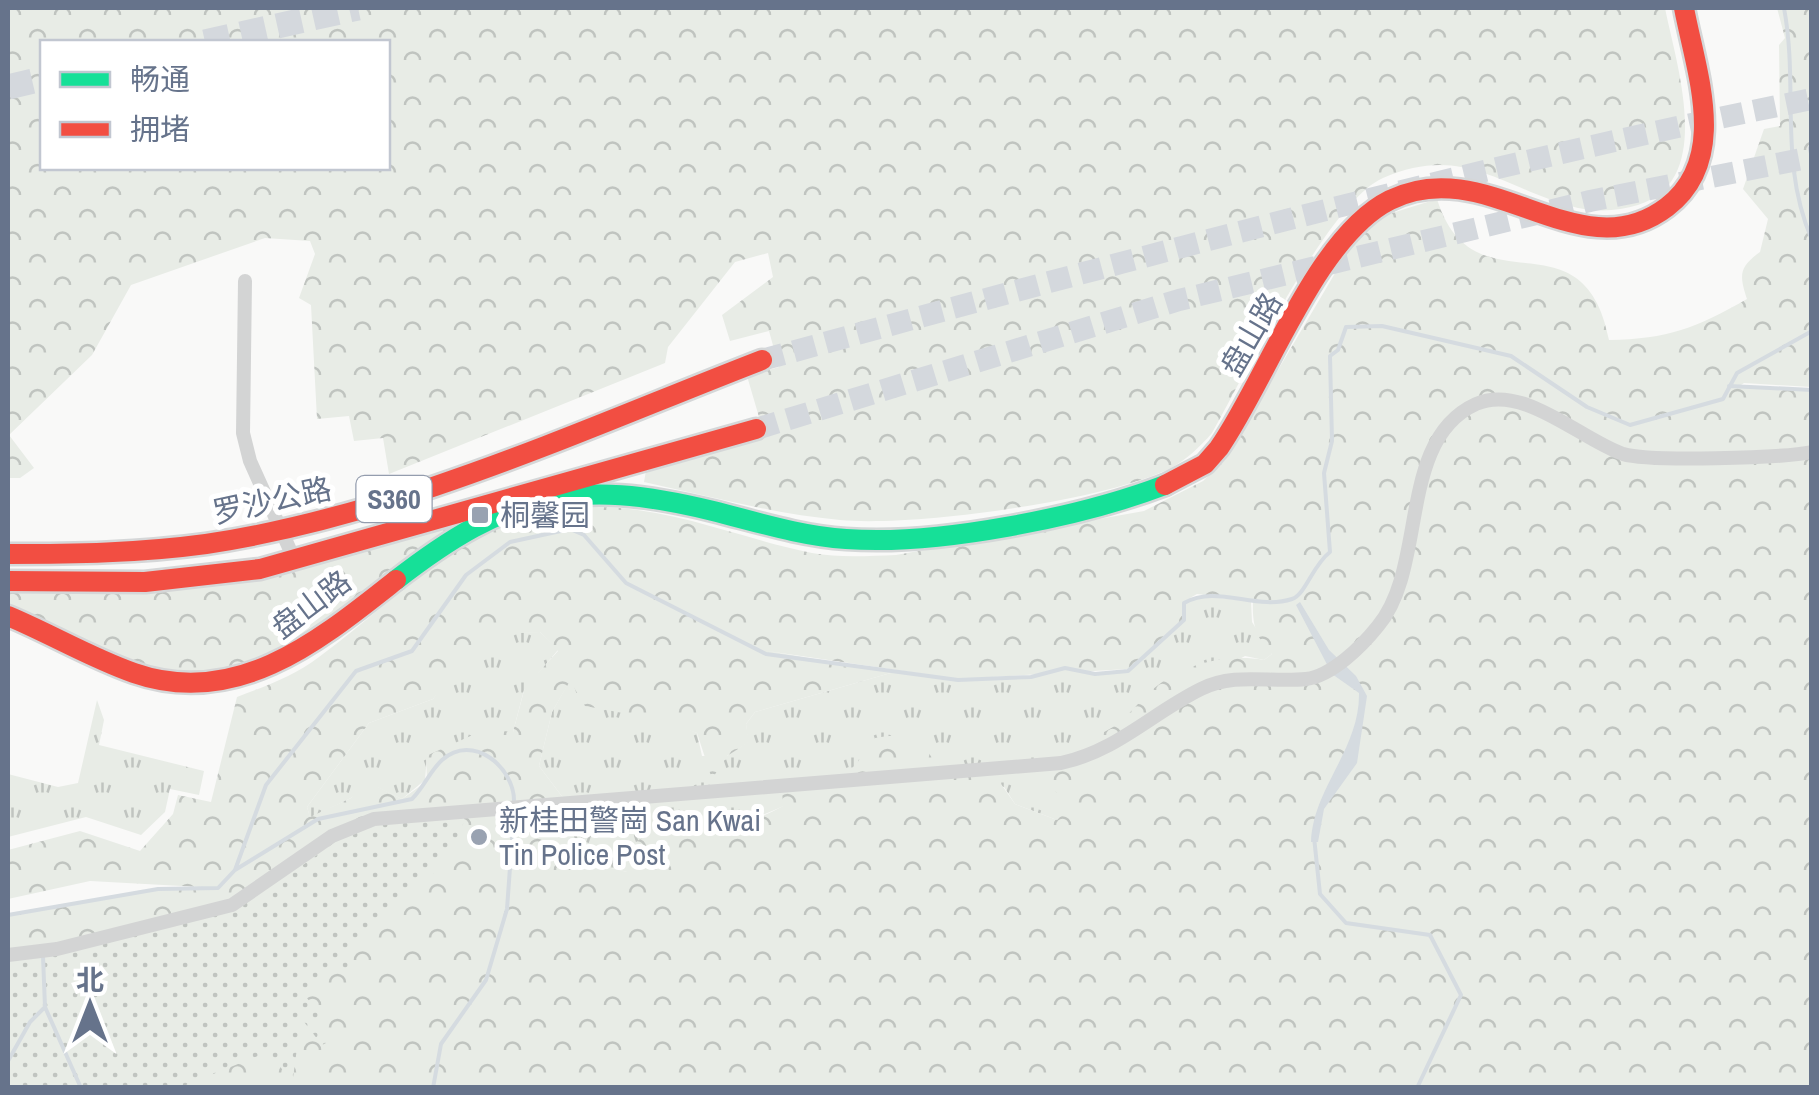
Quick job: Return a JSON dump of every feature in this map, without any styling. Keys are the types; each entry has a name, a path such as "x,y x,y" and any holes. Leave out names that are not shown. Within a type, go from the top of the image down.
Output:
{"main road":[{"name":"盘山路","path":"8,616 150,678 178,684 231,683 284,663 439,544 502,511 572,494 651,498 810,534 874,540 947,533 1131,499 1172,486 1190,476 1218,449 1338,246 1362,218 1392,196 1427,186 1470,188 1570,224 1612,228 1650,220 1679,198 1696,172 1704,137 1684,8"},
{"name":"罗沙公路","path":"8,554 106,554 219,544 282,532 454,479 762,360"},
{"name":"罗沙公路","path":"8,581 164,581 295,561 756,429"}],"street":[{"path":"246,281 243,433 295,561"},
{"path":"8,955 58,950 232,905 356,824 391,816 1061,763 1123,740 1202,688 1236,678 1306,679 1335,665 1386,615 1416,520 1431,452 1453,421 1478,403 1498,399 1518,403 1610,449 1640,458 1812,452"}],"green space":[{"path":"8,8 1665,8 1685,119 1684,147 1677,172 1662,192 1631,207 1593,210 1552,200 1461,167 1412,168 1383,178 1361,193 1313,254 1212,433 1171,468 1141,480 1009,509 873,521 791,514 644,482 650,448 759,417 747,376 779,367 769,331 730,341 722,315 773,277 768,253 735,262 668,347 665,363 389,474 383,438 354,441 349,416 317,419 311,305 299,298 315,254 310,241 265,238 131,285 92,355 9,435 34,468 20,478 8,478"},
{"path":"1777,8 1811,8 1811,387 1741,385 1811,390 1811,1087 8,1087 8,914 153,889 200,887 90,881 8,899 8,850 80,831 140,851 173,814 178,795 211,802 237,697 309,664 463,546 528,517 597,507 690,520 833,556 896,555 1144,511 1203,481 1225,460 1354,241 1389,214 1437,199 1454,233 1475,251 1500,260 1553,268 1576,278 1596,301 1609,340 1665,334 1696,324 1747,299 1743,272 1760,252 1768,219 1743,189 1764,129 1780,126 1779,45 1785,38","holes":["1197,594 1253,600 1256,629 1272,654 1264,660 1234,658 1188,668 1161,683 1111,729 1080,737 1042,773 1068,809 1057,820 1015,804 992,771 940,769 914,739 888,736 875,738 855,765 837,779 782,789 783,806 753,820 693,831 660,826 628,847 627,872 587,862 574,870 564,849 564,799 539,766 552,712 570,681 585,706 655,719 697,733 712,779 727,756 749,742 746,724 755,712 894,672 767,651 958,679 1128,669 1182,620 1183,602","540,632 558,651 525,687 513,732 486,729 426,756 427,781 402,799 364,780 351,798 310,817 307,807 369,723 433,699 462,663 477,635"]},
{"path":"457,524 305,641 256,667 232,674 194,676 157,670 8,608 8,588 77,589"},
{"path":"1197,596 1251,601 1252,622 1272,654 1264,660 1245,656 1097,737 1080,737 1071,808 1057,820 1015,804 1004,787 857,764 836,784 627,872 587,862 574,871 564,849 564,799 539,766 552,712 570,680 697,733 702,756 727,756 748,742 746,724 755,712 894,672 958,680 1038,676 1065,668 1095,674 1128,671 1185,620 1184,603"},
{"path":"540,632 558,650 524,690 513,732 427,756 425,780 402,799 366,782 351,798 310,818 307,807 369,723 433,699 475,633"},
{"path":"97,700 104,720 99,745 204,771 199,795 170,789 165,812 141,835 86,817 8,837 8,774 58,787 78,783"},
{"path":"465,814 454,847 435,872 371,931 349,958 350,970 332,969 307,998 320,1016 326,1043 322,1045 301,1018 293,1078 287,1077 276,1060 263,1054 181,1087 8,1088 8,959 229,911 255,899 355,828"}],"shaded area":[{"path":"1300,602 1329,650 1356,676 1367,696 1357,763 1324,809 1318,842 1311,842 1314,822 1352,732 1359,693 1332,674 1296,605"}],"waterway":[{"path":"1784,8 1795,182 1812,240"},
{"path":"8,915 158,889 218,888 235,870 266,785 356,671 412,651 466,575 510,542 570,529 584,535 626,583 766,654 958,680 1031,677 1065,668 1095,674 1128,671 1184,620 1184,603 1210,596 1265,602 1292,599 1330,552 1324,473 1332,441 1330,356 1338,350 1346,327 1382,326 1511,356 1587,407 1630,425 1723,399 1737,373 1812,331"},
{"path":"1729,386 1812,390"},
{"path":"235,870 318,819 412,799 438,764 454,752 479,752 500,766 508,777 514,802"},
{"path":"433,1088 441,1044 486,980 507,909 514,812"},
{"path":"1314,837 1320,894 1346,923 1430,935 1461,995 1417,1088"},
{"path":"43,956 45,1007 81,1088"},
{"path":"8,1061 30,1022 44,1008"}],"tunnel":[{"path":"214,40 358,8"},
{"path":"8,87 40,79"},
{"path":"762,360 1416,188 1812,99"},
{"path":"756,429 1179,300 1590,201 1812,157"}],"traffic: fast":[{"path":"396,580 473,528 509,511 545,500 582,495 664,501 812,535 882,540 1008,527 1093,508 1165,485"}],"traffic: jam":[{"path":"1165,485 1205,464 1219,448 1316,277 1363,218 1390,200 1426,189 1462,190 1600,227 1634,224 1667,207 1686,187 1698,165 1703,140 1701,86 1684,8"},
{"path":"8,554 206,544 349,513 488,467 762,360"},
{"path":"8,581 145,582 260,569 756,429"},
{"path":"8,616 134,673 172,682 208,682 242,675 307,645 396,580"}],"place":[{"name":"桐馨园","path":"480,515"},
{"name":"新桂田警崗 San Kwai Tin Police Post","path":"479,837"}]}
